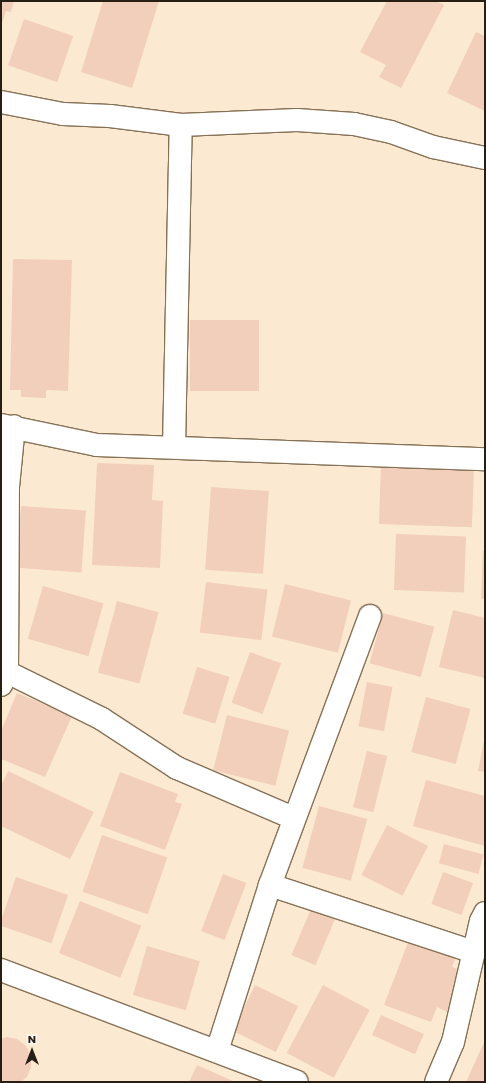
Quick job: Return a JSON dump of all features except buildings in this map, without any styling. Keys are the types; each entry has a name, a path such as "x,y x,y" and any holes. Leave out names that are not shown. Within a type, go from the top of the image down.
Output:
{"street":[{"path":"1,102 63,114 110,116 181,125 296,120 354,124 391,132 434,147 485,158"},
{"path":"174,447 181,125"},
{"path":"293,818 177,768 102,718 4,679 8,426 97,445 485,459"},
{"path":"217,1051 293,818 370,616"},
{"path":"270,885 474,952"},
{"path":"436,1082 453,1042 474,952 484,920"},
{"path":"1,970 297,1082"}]}
